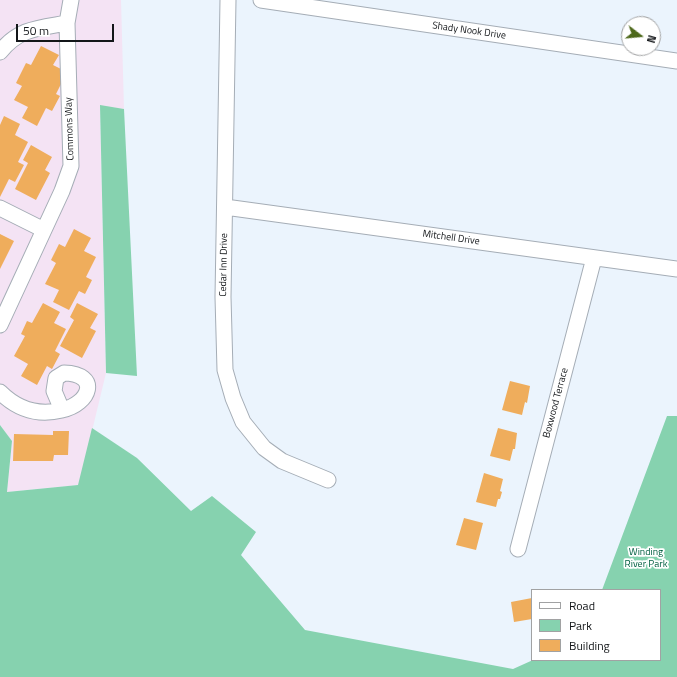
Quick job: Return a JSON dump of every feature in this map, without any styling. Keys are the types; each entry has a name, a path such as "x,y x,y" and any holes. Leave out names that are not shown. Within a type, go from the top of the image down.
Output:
{"street":[{"name":"Commons Way","path":"0,325 62,191 71,166 67,23 71,0"},
{"name":"Cedar Inn Drive","path":"228,0 223,297 225,370 233,398 244,422 264,448 282,461 328,480"},
{"name":"Shady Nook Drive","path":"261,0 677,61"},
{"path":"0,52 17,36 27,30 67,23"},
{"name":"Mitchell Drive","path":"225,207 677,269"},
{"path":"0,208 44,230"},
{"name":"Boxwood Terrace","path":"518,549 594,258"},
{"path":"0,392 18,406 31,412 52,413 62,410"}],"shaded area":[{"path":"0,0 121,0 124,109 100,106 106,373 79,485 7,492 12,441 0,425"}],"green space":[{"path":"100,105 124,109 137,376 106,373"},
{"name":"Winding River Park","path":"667,416 677,416 677,677 0,677 0,425 12,441 7,492 78,485 92,428 137,458 191,511 212,496 256,532 241,555 305,630 513,669 531,661 661,661 661,589 602,589"}],"building":[{"path":"41,46 59,55 53,65 67,72 56,94 60,96 52,111 46,108 37,126 22,118 28,107 14,100 22,86 16,83 26,63 31,65"},
{"path":"4,116 20,124 15,135 28,142 18,162 24,165 15,182 9,179 0,197 0,125"},
{"path":"31,145 52,157 45,170 50,173 36,200 15,189 28,163 23,160"},
{"path":"74,229 91,238 84,251 96,257 86,277 92,280 85,294 79,291 69,310 53,302 59,290 45,284 56,263 51,260 59,244 65,247"},
{"path":"0,234 14,241 0,269"},
{"path":"43,303 60,312 54,323 66,329 55,351 60,354 52,369 47,366 37,385 21,376 28,364 14,356 25,336 21,334 27,321 32,323"},
{"path":"77,303 98,314 90,328 96,331 82,358 60,346 74,320 70,317"},
{"path":"510,381 530,386 527,403 525,402 522,415 502,410"},
{"path":"498,428 517,433 515,449 513,449 510,461 490,456"},
{"path":"53,431 69,431 68,455 54,455 53,461 13,461 14,434 53,435"},
{"path":"484,473 503,479 500,491 502,492 496,507 476,502"},
{"path":"464,518 483,523 476,550 456,545"},
{"path":"531,598 531,619 514,622 511,602"}]}
